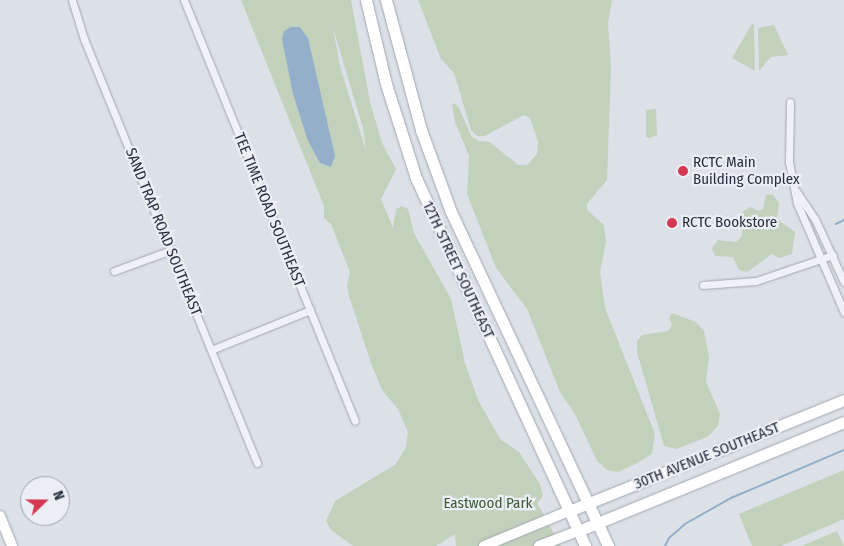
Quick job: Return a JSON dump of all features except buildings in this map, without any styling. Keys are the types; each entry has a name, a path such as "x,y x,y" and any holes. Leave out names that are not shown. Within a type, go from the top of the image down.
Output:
{"main road":[{"name":"12TH STREET SOUTHEAST","path":"366,0 386,84 416,178 585,546"},
{"name":"12TH STREET SOUTHEAST","path":"386,0 404,75 448,203 608,546"},
{"name":"30TH AVENUE SOUTHEAST","path":"569,511 844,400"},
{"name":"30TH AVENUE SOUTHEAST","path":"578,531 844,422"}],"street":[{"name":"SAND TRAP ROAD SOUTHEAST","path":"72,0 84,38 257,463"},
{"name":"TEE TIME ROAD SOUTHEAST","path":"184,0 355,421"},
{"path":"790,102 789,162 794,189 800,212 823,259 844,312"},
{"path":"794,189 833,255 844,282"},
{"path":"114,271 171,250"},
{"path":"703,285 756,281 833,255"},
{"path":"211,350 310,310"},
{"path":"484,546 569,511"},
{"path":"0,516 12,546"},
{"path":"539,546 578,531"}],"green space":[{"name":"Eastwood Park","path":"241,0 351,0 370,102 382,143 396,169 381,199 393,228 396,209 402,206 408,209 414,233 451,299 465,363 478,400 500,439 519,452 540,484 543,496 537,503 561,546 456,546 455,534 436,546 353,546 331,530 326,521 335,501 396,464 406,447 408,432 398,409 382,390 372,366 349,296 347,286 350,272 331,224 324,218 324,206","holes":["333,28 363,128 366,151 340,66"]},
{"path":"418,0 612,0 608,23 611,68 607,180 587,204 587,210 604,225 606,242 600,272 605,308 655,434 652,454 618,472 607,470 597,461 575,414 560,392 527,309 496,268 467,194 469,156 455,122 452,105 455,103 459,108 471,136 479,141 490,142 518,165 527,165 537,154 538,142 530,118 524,115 485,136 477,136 471,130 454,73 441,59"},
{"path":"752,24 754,25 755,71 732,58"},
{"path":"774,25 788,55 771,57 759,71 758,28"},
{"path":"656,109 657,135 650,138 646,137 646,110"},
{"path":"757,179 782,179 784,182 757,186"},
{"path":"766,194 773,195 779,203 777,219 795,232 792,254 779,258 772,254 747,272 739,270 733,257 715,256 712,248 718,240 736,242 742,236 742,212 750,207 759,211 763,209"},
{"path":"672,313 696,322 704,331 709,357 706,382 720,414 718,426 707,437 676,449 664,446 637,352 637,341 642,335 668,331 672,325 669,318"},
{"path":"844,470 844,519 781,546 752,546 739,514"},
{"path":"837,531 844,546 802,546"}],"water":[{"path":"291,27 300,27 308,38 335,156 331,167 320,163 308,141 293,94 282,39 284,31"}],"waterway":[{"path":"836,224 844,220"},
{"path":"665,546 669,538 685,524 731,498 844,450"}],"place":[{"name":"RCTC Main Building Complex","path":"683,171"},
{"name":"RCTC Bookstore","path":"672,223"}]}
